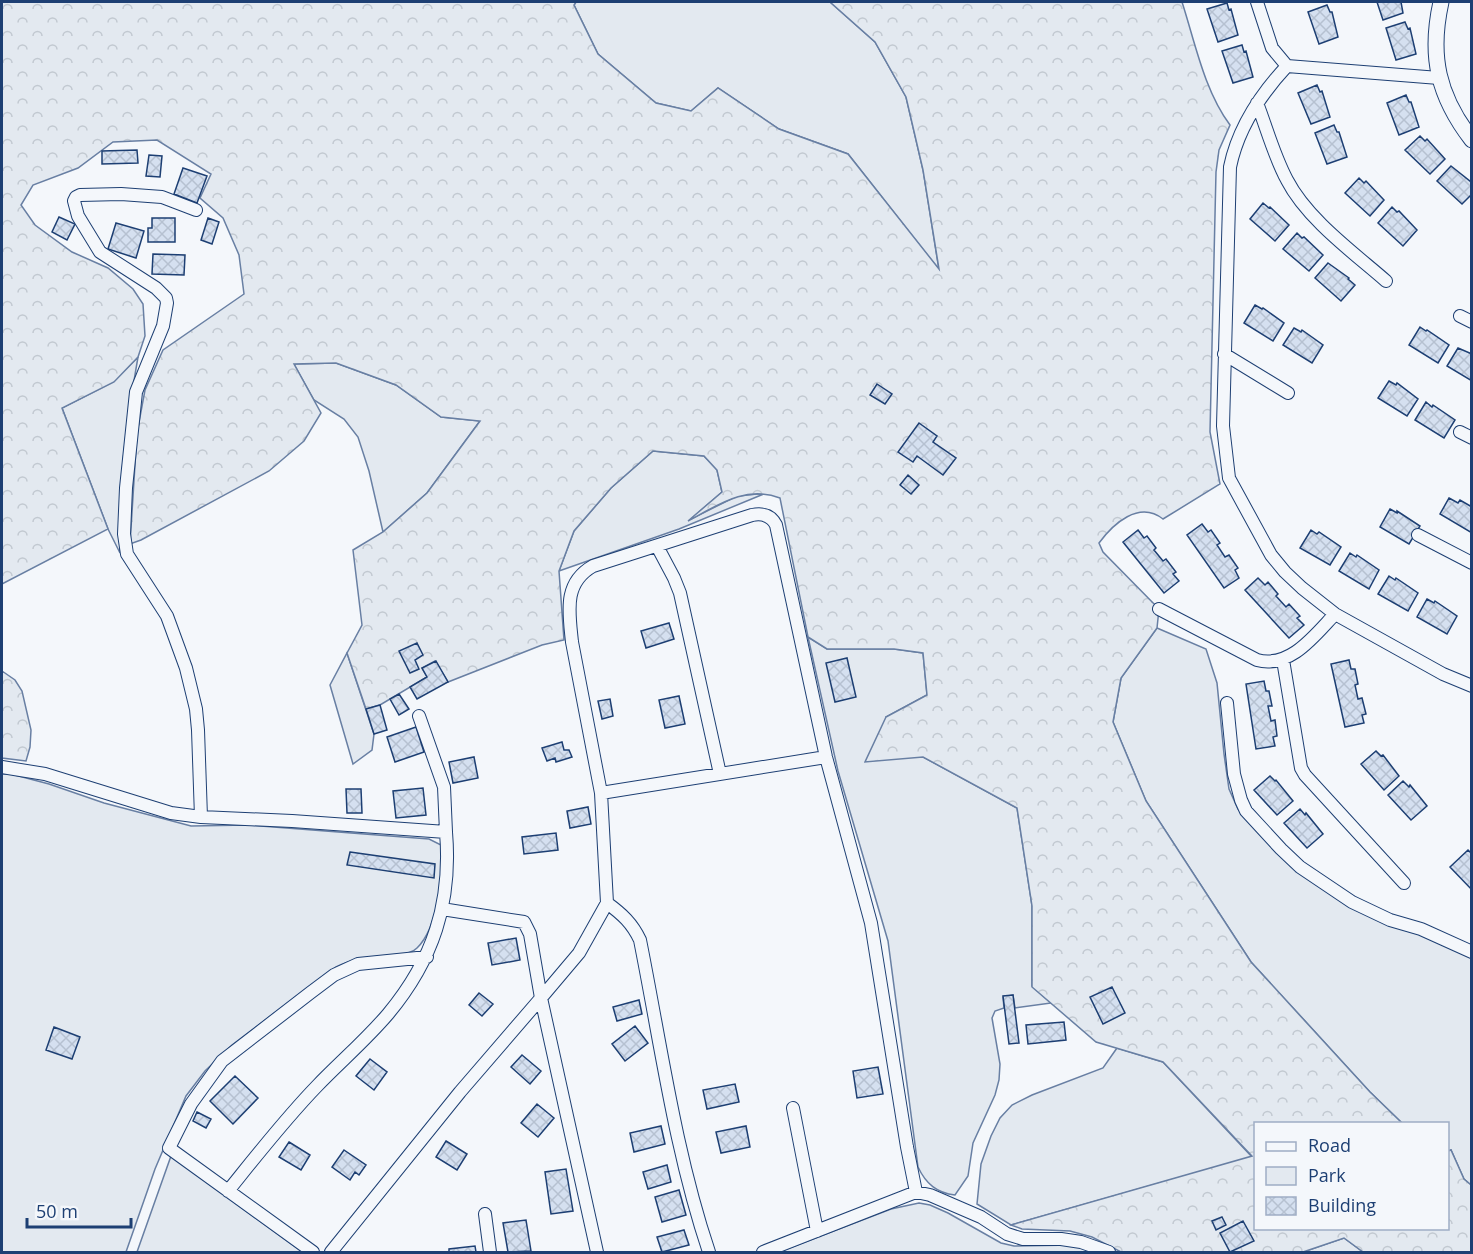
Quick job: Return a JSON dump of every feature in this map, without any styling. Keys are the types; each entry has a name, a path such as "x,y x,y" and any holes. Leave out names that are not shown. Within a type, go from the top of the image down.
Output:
{"street":[{"path":"1257,2 1272,48 1287,66 1439,78"},
{"path":"1441,2 1436,31 1439,78 1449,105 1472,140"},
{"path":"1287,66 1257,103 1239,136 1230,167 1223,426 1229,478 1271,555 1302,588 1335,614 1443,674 1472,686"},
{"path":"1257,103 1276,156 1295,194 1316,218 1386,281"},
{"path":"196,210 162,197 121,194 80,195 74,201 78,216 100,252 156,288 166,298 163,326 136,392 124,534 127,554 167,616 186,668 196,709 201,817"},
{"path":"1460,316 1472,322"},
{"path":"1224,354 1288,393"},
{"path":"331,1252 460,1092 579,953 607,903 602,793 572,642 570,621 572,589 576,579 582,572 593,566 757,514 764,514 774,521 826,757 871,923 916,1191"},
{"path":"1418,535 1472,563"},
{"path":"657,546 680,593 720,774"},
{"path":"1159,609 1266,663 1283,660 1311,639 1335,614"},
{"path":"1283,660 1301,768 1404,883"},
{"path":"1227,703 1234,774 1241,800 1246,811 1281,849 1300,867 1352,902 1390,920 1421,929 1449,944 1472,952"},
{"path":"228,1191 316,1086 388,1014 427,957 442,909 448,872 444,787 419,716"},
{"path":"602,793 826,757"},
{"path":"2,767 45,774 151,808 201,817 292,820 446,832"},
{"path":"607,903 626,917 635,928 640,940 674,1119 695,1211 709,1252"},
{"path":"442,909 524,922 530,934 597,1252"},
{"path":"313,1252 169,1148 191,1104 222,1061 310,993 348,967 427,957"},
{"path":"793,1108 817,1231"},
{"path":"763,1252 916,1191 981,1217 1007,1234 1023,1239 1061,1239 1081,1242 1109,1252"},
{"path":"484,1215 490,1252"}],"green space":[{"path":"2,2 576,2 574,5 598,54 656,103 691,111 718,88 779,129 848,154 939,269 923,170 906,97 875,42 830,2 1182,2 1213,97 1230,125 1219,150 1216,172 1210,432 1220,484 1163,519 1145,512 1127,517 1099,543 1103,552 1159,609 1157,628 1121,678 1113,722 1146,801 1251,962 1370,1092 1401,1122 1254,1122 1254,1230 1449,1230 1449,1151 1451,1150 1464,1179 1471,1185 1471,1252 1363,1252 1344,1238 1303,1252 1121,1252 1092,1237 1070,1231 1022,1229 1011,1225 1252,1156 1163,1062 1096,1042 1032,987 1032,906 1017,808 923,757 865,762 886,717 927,695 923,653 894,649 827,649 808,637 780,498 755,494 743,495 721,503 688,521 722,492 717,470 704,456 653,451 611,488 574,531 559,571 564,640 542,645 448,682 435,661 422,668 427,677 380,705 366,709 347,653 362,625 353,550 383,532 427,493 480,421 441,417 396,385 336,363 294,364 321,413 304,441 269,471 130,544 137,433 145,390 163,350 244,294 239,255 223,218 200,198 211,174 157,140 113,142 78,168 33,185 21,205 35,225 72,252 108,268 133,289 143,304 145,336 138,357 114,382 62,408 108,529 2,584"},
{"path":"576,2 830,2 875,42 906,97 923,170 939,270 848,154 779,129 718,88 691,111 656,103 598,54 574,5"},
{"path":"138,357 121,479 120,553 108,529 62,408 113,382"},
{"path":"336,363 396,385 441,417 480,421 427,493 383,532 369,471 358,437 344,419 314,400 294,364"},
{"path":"653,451 704,456 717,470 722,492 691,519 737,496 766,493 679,529 559,571 574,531 611,488"},
{"path":"1157,628 1206,649 1217,683 1229,789 1238,809 1280,856 1415,930 1471,956 1471,1185 1464,1179 1451,1150 1449,1151 1449,1122 1401,1122 1370,1092 1251,962 1146,801 1113,722 1121,678"},
{"path":"808,637 827,649 894,649 923,653 927,695 886,717 923,757 1017,808 1032,906 1032,986 1051,1003 1015,1008 1013,995 1003,997 1004,1008 995,1011 992,1018 1000,1064 999,1080 995,1095 973,1143 968,1176 955,1195 933,1187 918,1167 888,941 838,771"},
{"path":"347,653 374,734 372,750 353,764 330,685"},
{"path":"2,671 15,680 22,691 31,730 26,761 2,758"},
{"path":"2,774 11,774 49,784 104,803 191,826 248,825 429,839 441,845 440,885 435,914 424,939 417,948 402,955 359,959 336,967 232,1045 205,1071 186,1096 155,1169 126,1252 2,1252"},
{"path":"1117,1048 1163,1062 1252,1157 1011,1225 977,1204 981,1164 1000,1118 1012,1105 1032,1095 1103,1068"},
{"path":"171,1156 302,1252 137,1252"},
{"path":"919,1203 948,1213 1001,1243 1014,1246 1073,1245 1098,1252 779,1252 891,1209"},
{"path":"1344,1238 1363,1252 1303,1252"}],"building":[{"path":"1377,2 1401,2 1403,13 1383,20"},
{"path":"1227,3 1229,10 1231,9 1238,35 1218,42 1207,9"},
{"path":"1327,5 1332,12 1338,37 1319,44 1308,12"},
{"path":"1405,22 1408,29 1410,28 1416,54 1396,60 1386,28"},
{"path":"1242,45 1244,52 1246,51 1253,77 1233,83 1222,51"},
{"path":"1317,85 1320,92 1322,91 1330,117 1311,124 1298,93"},
{"path":"1406,95 1411,102 1419,127 1399,135 1387,103"},
{"path":"1334,125 1339,132 1347,157 1327,164 1315,133"},
{"path":"1420,136 1425,141 1427,139 1445,159 1430,174 1405,150"},
{"path":"137,150 138,163 102,164 102,151"},
{"path":"149,155 162,156 160,177 146,176"},
{"path":"1451,166 1471,182 1472,194 1462,204 1437,181"},
{"path":"183,168 207,176 197,203 174,194"},
{"path":"1359,178 1364,183 1366,181 1384,200 1370,216 1345,193"},
{"path":"1263,203 1289,225 1275,241 1250,219"},
{"path":"1392,207 1417,230 1403,246 1378,223"},
{"path":"59,217 75,224 67,240 52,232"},
{"path":"152,218 175,218 175,242 148,242 148,228 152,228"},
{"path":"208,218 219,222 212,244 201,240"},
{"path":"116,223 144,231 136,258 108,249"},
{"path":"1297,233 1323,255 1309,271 1283,249"},
{"path":"153,254 185,255 184,275 152,274"},
{"path":"1328,263 1355,285 1341,301 1315,278"},
{"path":"1255,305 1284,323 1273,341 1244,323"},
{"path":"1420,327 1449,345 1438,363 1409,345"},
{"path":"1294,328 1301,332 1302,330 1323,345 1312,363 1283,345"},
{"path":"1458,348 1472,354 1472,381 1447,366"},
{"path":"1389,381 1396,385 1397,383 1418,399 1407,416 1378,398"},
{"path":"877,384 892,394 885,404 870,395"},
{"path":"1426,402 1455,420 1444,438 1415,420"},
{"path":"919,423 937,436 933,442 956,458 943,475 917,456 913,462 898,452"},
{"path":"908,475 919,485 911,494 900,485"},
{"path":"1449,498 1458,503 1460,500 1472,507 1472,533 1440,514"},
{"path":"1390,509 1420,526 1409,544 1380,527"},
{"path":"1202,524 1208,532 1211,530 1220,543 1217,545 1225,557 1229,555 1238,568 1235,570 1239,578 1224,588 1187,535"},
{"path":"1138,530 1144,538 1147,536 1156,548 1154,550 1163,561 1166,559 1176,572 1173,574 1179,581 1164,593 1123,542"},
{"path":"1311,530 1317,534 1319,532 1341,547 1330,565 1300,548"},
{"path":"1350,553 1356,557 1357,555 1379,570 1369,589 1339,571"},
{"path":"1389,576 1395,580 1396,578 1418,593 1408,611 1378,594"},
{"path":"1258,578 1265,585 1268,582 1286,607 1289,604 1300,616 1297,618 1304,625 1289,638 1245,590"},
{"path":"1427,599 1434,603 1435,601 1457,616 1447,634 1417,617"},
{"path":"669,623 674,639 646,648 641,631"},
{"path":"417,643 423,655 415,660 419,669 410,673 399,651"},
{"path":"847,658 856,697 835,702 826,663"},
{"path":"1349,660 1351,669 1355,669 1358,699 1362,698 1366,714 1362,715 1364,723 1345,727 1331,664"},
{"path":"436,661 448,682 417,699 410,687 427,677 422,668"},
{"path":"1264,681 1266,691 1269,691 1272,706 1268,706 1271,721 1275,720 1277,736 1273,737 1275,746 1256,749 1246,684"},
{"path":"399,694 409,709 399,715 390,699"},
{"path":"679,696 685,724 665,728 659,700"},
{"path":"610,699 613,716 602,719 598,701"},
{"path":"380,705 387,730 374,734 366,709"},
{"path":"416,727 424,752 395,762 387,737"},
{"path":"562,742 564,750 569,750 572,757 556,762 555,758 547,761 542,748"},
{"path":"1376,751 1381,756 1383,755 1399,776 1384,790 1361,764"},
{"path":"474,757 478,778 453,783 449,762"},
{"path":"1270,776 1293,801 1277,815 1254,790"},
{"path":"1403,781 1409,787 1410,785 1427,806 1411,820 1388,795"},
{"path":"423,788 426,815 396,818 393,791"},
{"path":"346,789 361,789 362,813 347,813"},
{"path":"588,807 591,824 570,828 567,811"},
{"path":"1300,809 1323,834 1307,848 1284,823"},
{"path":"556,833 558,850 524,854 522,837"},
{"path":"1468,850 1472,854 1472,890 1450,867"},
{"path":"350,852 435,864 434,878 347,865"},
{"path":"516,938 520,960 492,965 488,943"},
{"path":"1112,987 1125,1013 1103,1024 1090,997"},
{"path":"479,993 493,1004 482,1016 469,1005"},
{"path":"1013,995 1019,1043 1009,1044 1003,996"},
{"path":"639,1000 642,1014 617,1021 613,1007"},
{"path":"1064,1022 1066,1040 1028,1044 1026,1025"},
{"path":"635,1026 648,1043 625,1061 612,1044"},
{"path":"54,1027 80,1037 72,1059 46,1050"},
{"path":"522,1055 541,1071 530,1084 511,1067"},
{"path":"370,1059 387,1072 374,1090 356,1076"},
{"path":"878,1067 883,1094 857,1098 853,1071"},
{"path":"235,1076 258,1098 233,1124 210,1101"},
{"path":"735,1084 739,1102 707,1109 703,1090"},
{"path":"537,1104 554,1118 538,1137 521,1123"},
{"path":"197,1112 211,1119 206,1128 193,1121"},
{"path":"661,1126 665,1144 634,1152 630,1133"},
{"path":"746,1126 750,1147 721,1153 716,1132"},
{"path":"446,1141 467,1154 457,1170 436,1157"},
{"path":"289,1142 310,1155 301,1170 279,1157"},
{"path":"344,1150 366,1165 359,1175 355,1172 350,1180 332,1167"},
{"path":"667,1165 671,1182 648,1189 643,1172"},
{"path":"566,1169 573,1211 551,1214 545,1172"},
{"path":"679,1190 686,1215 662,1222 655,1197"},
{"path":"1222,1217 1226,1225 1216,1230 1212,1221"},
{"path":"526,1220 531,1251 508,1252 503,1223"},
{"path":"1243,1221 1254,1241 1230,1252 1220,1233"},
{"path":"684,1230 689,1245 662,1252 657,1237"},
{"path":"475,1246 476,1252 449,1252 449,1249"}]}
